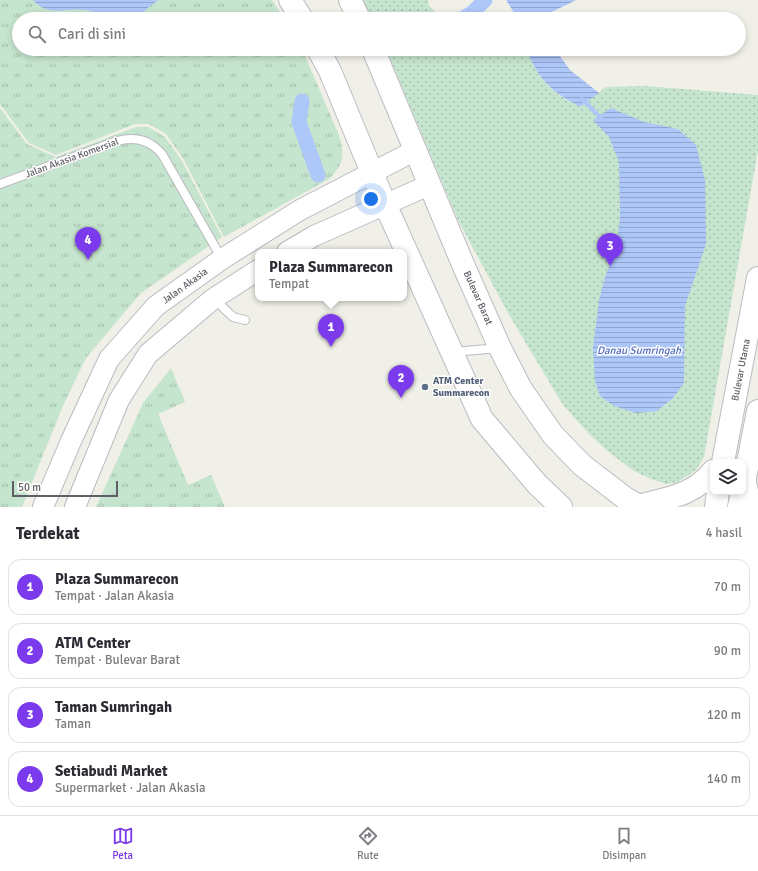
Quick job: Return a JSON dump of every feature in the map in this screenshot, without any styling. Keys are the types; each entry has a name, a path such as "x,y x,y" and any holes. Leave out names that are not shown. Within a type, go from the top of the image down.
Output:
{"main road":[{"path":"290,0 298,12"},
{"path":"350,0 356,12"},
{"path":"322,56 330,71 385,204 405,249"},
{"name":"Bulevar Barat","path":"376,56 416,150 429,185 500,348 521,389 553,435 582,465 639,506"},
{"path":"407,253 482,418 537,484 561,507"},
{"name":"Bulevar Utama","path":"721,459 758,278"},
{"path":"746,471 757,416"},
{"path":"639,506 682,495 704,481 710,474"},
{"path":"716,507 718,495"},
{"path":"739,507 741,495"}],"street":[{"name":"Jalan Akasia","path":"43,507 71,441 109,359 156,306 222,259 300,210 416,150"},
{"path":"292,249 314,236 429,185"},
{"path":"75,507 119,400 148,354 213,299 255,272"},
{"path":"746,493 752,507"}],"lane":[{"name":"Jalan Akasia Komersial","path":"1,184 117,141 131,138 145,140 162,154 222,259"},
{"path":"213,299 233,317 246,320"},
{"path":"452,352 500,348"}],"green space":[{"path":"0,0 272,0 280,12 12,12 12,56 305,56 339,135 342,148 342,159 338,169 329,179 224,237 184,160 166,134 149,124 135,124 56,155 29,143 0,104"},
{"path":"359,0 428,0 429,6 435,12 366,12"},
{"path":"389,56 529,56 536,70 547,84 560,95 580,107 606,87 645,86 758,95 758,150 704,457 696,470 678,482 666,484 634,471 610,453 590,435 563,405 508,313 458,220"},
{"path":"0,108 27,144 56,157 136,127 148,127 165,137 182,161 222,237 141,293 86,358 63,406 22,507 0,507"},
{"path":"171,368 185,402 158,414 188,485 211,475 225,507 96,507 143,403"}],"water":[{"path":"33,0 158,0 143,12 92,12 78,9 58,11 45,9"},
{"path":"506,0 576,0 553,12 514,12"},
{"path":"529,56 560,56 570,70 599,93 580,107 553,90 541,77"},
{"name":"Danau Sumringah","path":"611,108 644,122 678,129 696,145 705,180 706,244 685,306 684,383 673,398 657,411 636,413 614,406 600,396 595,381 593,348 599,300 605,277 617,246 620,217 619,162 609,137 593,120"}],"waterway":[{"path":"473,12 485,0"},
{"path":"582,99 601,118"},
{"path":"302,101 299,122 318,175"}],"place":[{"name":"Setiabudi Market","path":"88,260"},
{"name":"Taman Sumringah","path":"610,266"},
{"name":"Plaza Summarecon","path":"331,347"},
{"name":"ATM Center Summarecon","path":"425,387"},
{"name":"ATM Center","path":"401,398"}]}
